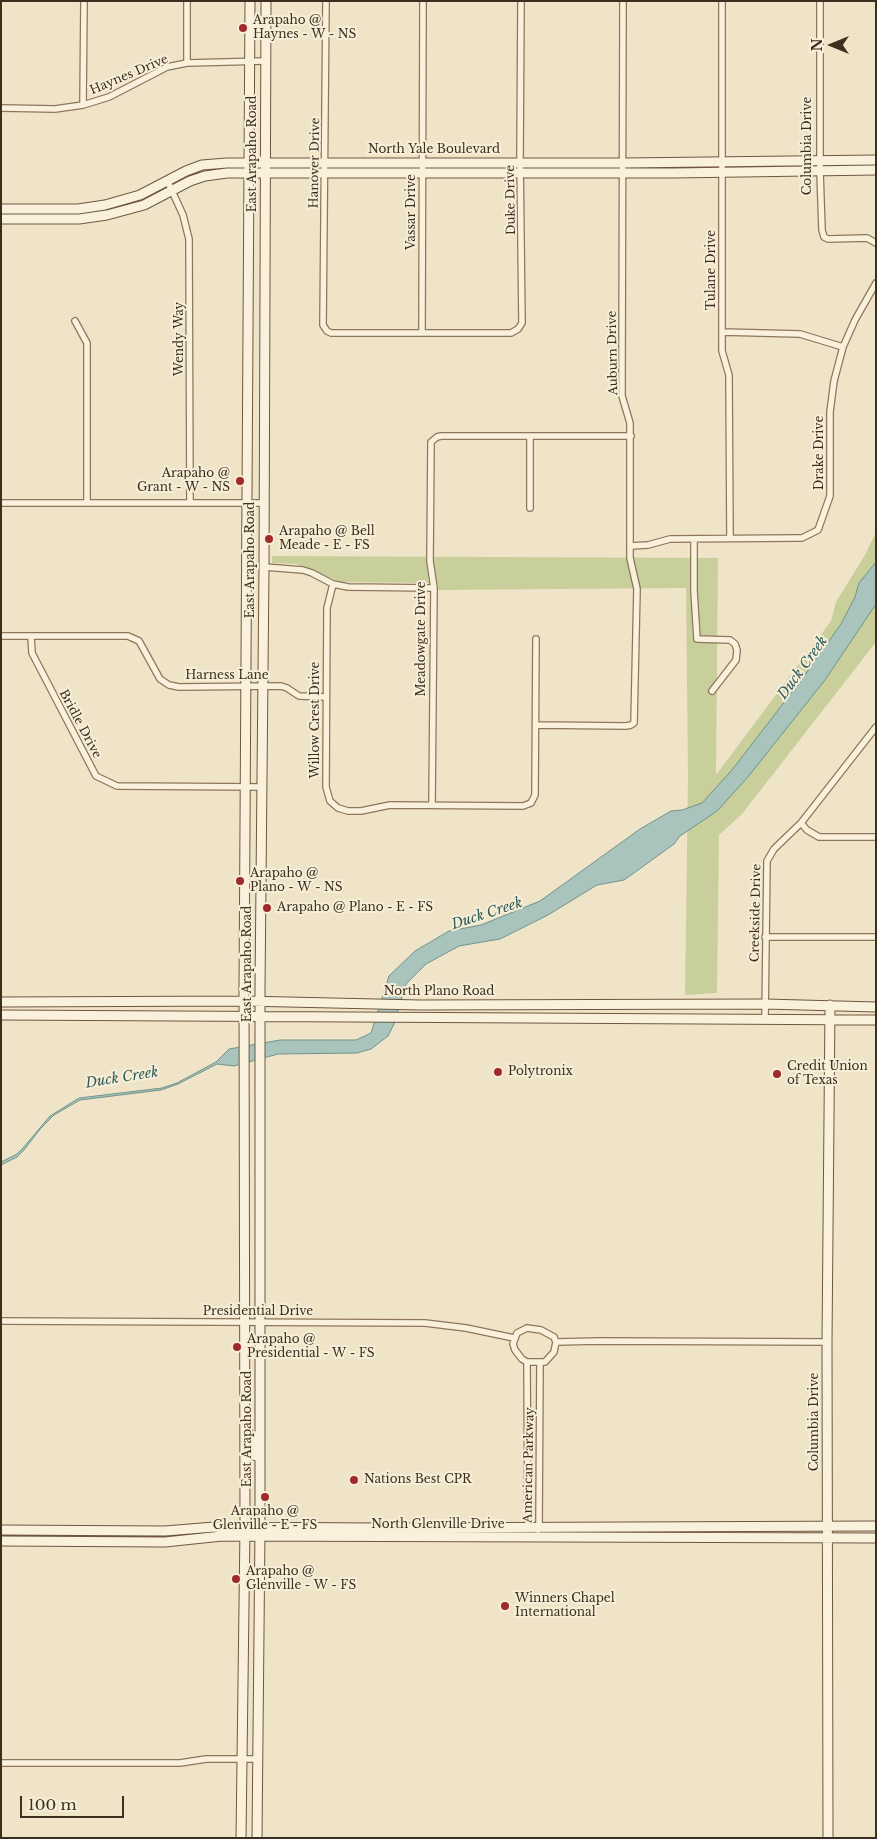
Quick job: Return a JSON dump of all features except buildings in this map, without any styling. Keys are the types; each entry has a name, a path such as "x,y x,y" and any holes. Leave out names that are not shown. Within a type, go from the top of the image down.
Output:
{"main road":[{"name":"East Arapaho Road","path":"241,1838 245,1527 244,1001 250,1"},
{"name":"East Arapaho Road","path":"257,1838 260,1532 260,1002 266,1"},
{"name":"North Yale Boulevard","path":"1,209 78,208 106,205 140,195 186,171 202,166 249,162 623,163 876,160"},
{"name":"North Yale Boulevard","path":"1,219 79,219 107,216 144,205 171,190 204,176 265,173 723,173 876,170"},
{"path":"246,621 263,606"},
{"name":"North Plano Road","path":"1,1002 244,1001 376,1004 765,1004 876,1007"},
{"path":"681,1004 681,1019"},
{"name":"Columbia Drive","path":"828,1838 830,1005"},
{"name":"North Plano Road","path":"1,1015 876,1020"},
{"path":"244,1427 253,1441 256,1455 260,1462"},
{"name":"North Glenville Drive","path":"2,1541 181,1542 222,1536 244,1537 260,1532 402,1528 876,1526"},
{"name":"North Glenville Drive","path":"2,1530 151,1531 245,1527 260,1532 402,1538 876,1538"},
{"path":"402,1528 402,1538"},
{"path":"2,1530 2,1541"},
{"path":"151,1531 152,1542"}],"street":[{"path":"83,104 84,1"},
{"path":"187,1 187,63"},
{"name":"Hanover Drive","path":"326,1 323,325 331,333 422,332"},
{"name":"Vassar Drive","path":"422,1 422,332"},
{"name":"Duke Drive","path":"422,332 511,333 518,329 522,323 520,173 521,1"},
{"name":"Auburn Drive","path":"536,725 626,726 634,722 637,589 630,558 630,423 622,396 623,1"},
{"name":"Tulane Drive","path":"722,1 722,351 729,374 730,538"},
{"name":"Columbia Drive","path":"820,1 822,230 824,237 828,239 866,238 876,243"},
{"name":"Haynes Drive","path":"1,108 55,109 83,104 109,97 167,68 187,63 265,61"},
{"name":"Wendy Way","path":"167,180 183,215 189,240 190,503"},
{"name":"Drake Drive","path":"630,546 648,545 670,539 802,538 818,530 830,496 830,412 834,381 843,346 876,283"},
{"path":"75,321 87,343 88,503"},
{"path":"722,332 800,334 843,346"},
{"name":"Meadowgate Drive","path":"432,805 434,588 430,561 431,442 441,436 530,436"},
{"path":"530,508 530,436 631,436"},
{"path":"1,502 263,503"},
{"path":"694,539 694,591 697,639 730,640 735,644 737,650 736,660 712,691"},
{"path":"264,567 303,570 334,584 348,587 434,588"},
{"name":"Willow Crest Drive","path":"334,584 327,608 326,787 330,801 338,808 361,811 390,805 523,806 531,804 535,795 536,725"},
{"name":"Harness Lane","path":"1,636 128,636 139,641 160,679 169,685 179,687 281,686 299,696 326,696"},
{"name":"Bridle Drive","path":"31,636 32,653 96,776 117,786 262,787"},
{"path":"536,639 536,725"},
{"name":"Creekside Drive","path":"765,1019 766,861 774,850 801,823 876,727"},
{"path":"801,823 819,837 876,837"},
{"path":"765,937 876,937"},
{"name":"Presidential Drive","path":"1,1321 425,1323 466,1328 514,1338"},
{"path":"533,1328 550,1333 556,1342 550,1359 540,1363 527,1362 515,1350 514,1338 521,1329 533,1328"},
{"path":"556,1342 828,1342"},
{"name":"American Parkway","path":"527,1362 528,1456 526,1527 533,1537 540,1527 540,1363"},
{"path":"528,1412 540,1412"},
{"path":"528,1456 539,1456"},
{"path":"1,1763 180,1763 206,1759 258,1759"}],"green space":[{"path":"876,532 876,642 742,814 719,835 717,993 685,995 688,777 686,588 438,590 438,583 341,582 296,564 272,563 272,556 718,558 716,775 831,621 836,602 865,555"}],"water":[{"path":"876,562 876,604 825,680 747,778 717,811 680,836 674,844 624,880 597,885 548,915 500,939 459,946 426,964 406,984 394,1024 388,1036 371,1049 357,1053 278,1054 234,1066 217,1064 178,1084 161,1090 80,1100 54,1115 17,1157 1,1165 1,1162 17,1154 23,1148 50,1116 79,1098 162,1088 177,1083 216,1062 229,1049 280,1040 356,1040 371,1033 389,976 415,951 449,931 481,925 540,901 640,829 671,811 682,810 702,803 732,770 802,679 841,624 855,597 859,583"}],"place":[{"name":"Arapaho @ Haynes - W - NS","path":"243,28"},
{"name":"Arapaho @ Grant - W - NS","path":"240,481"},
{"name":"Arapaho @ Bell Meade - E - FS","path":"269,539"},
{"name":"Arapaho @ Plano - W - NS","path":"240,881"},
{"name":"Arapaho @ Plano - E - FS","path":"267,908"},
{"name":"Polytronix","path":"498,1072"},
{"name":"Credit Union of Texas","path":"777,1074"},
{"name":"Arapaho @ Presidential - W - FS","path":"237,1347"},
{"name":"Nations Best CPR","path":"354,1480"},
{"name":"Arapaho @ Glenville - E - FS","path":"265,1497"},
{"name":"Arapaho @ Glenville - W - FS","path":"236,1579"},
{"name":"Winners Chapel International","path":"505,1606"}],"water label":[{"name":"Duck Creek","path":"803,668"},
{"name":"Duck Creek","path":"487,914"},
{"name":"Duck Creek","path":"122,1078"}]}
